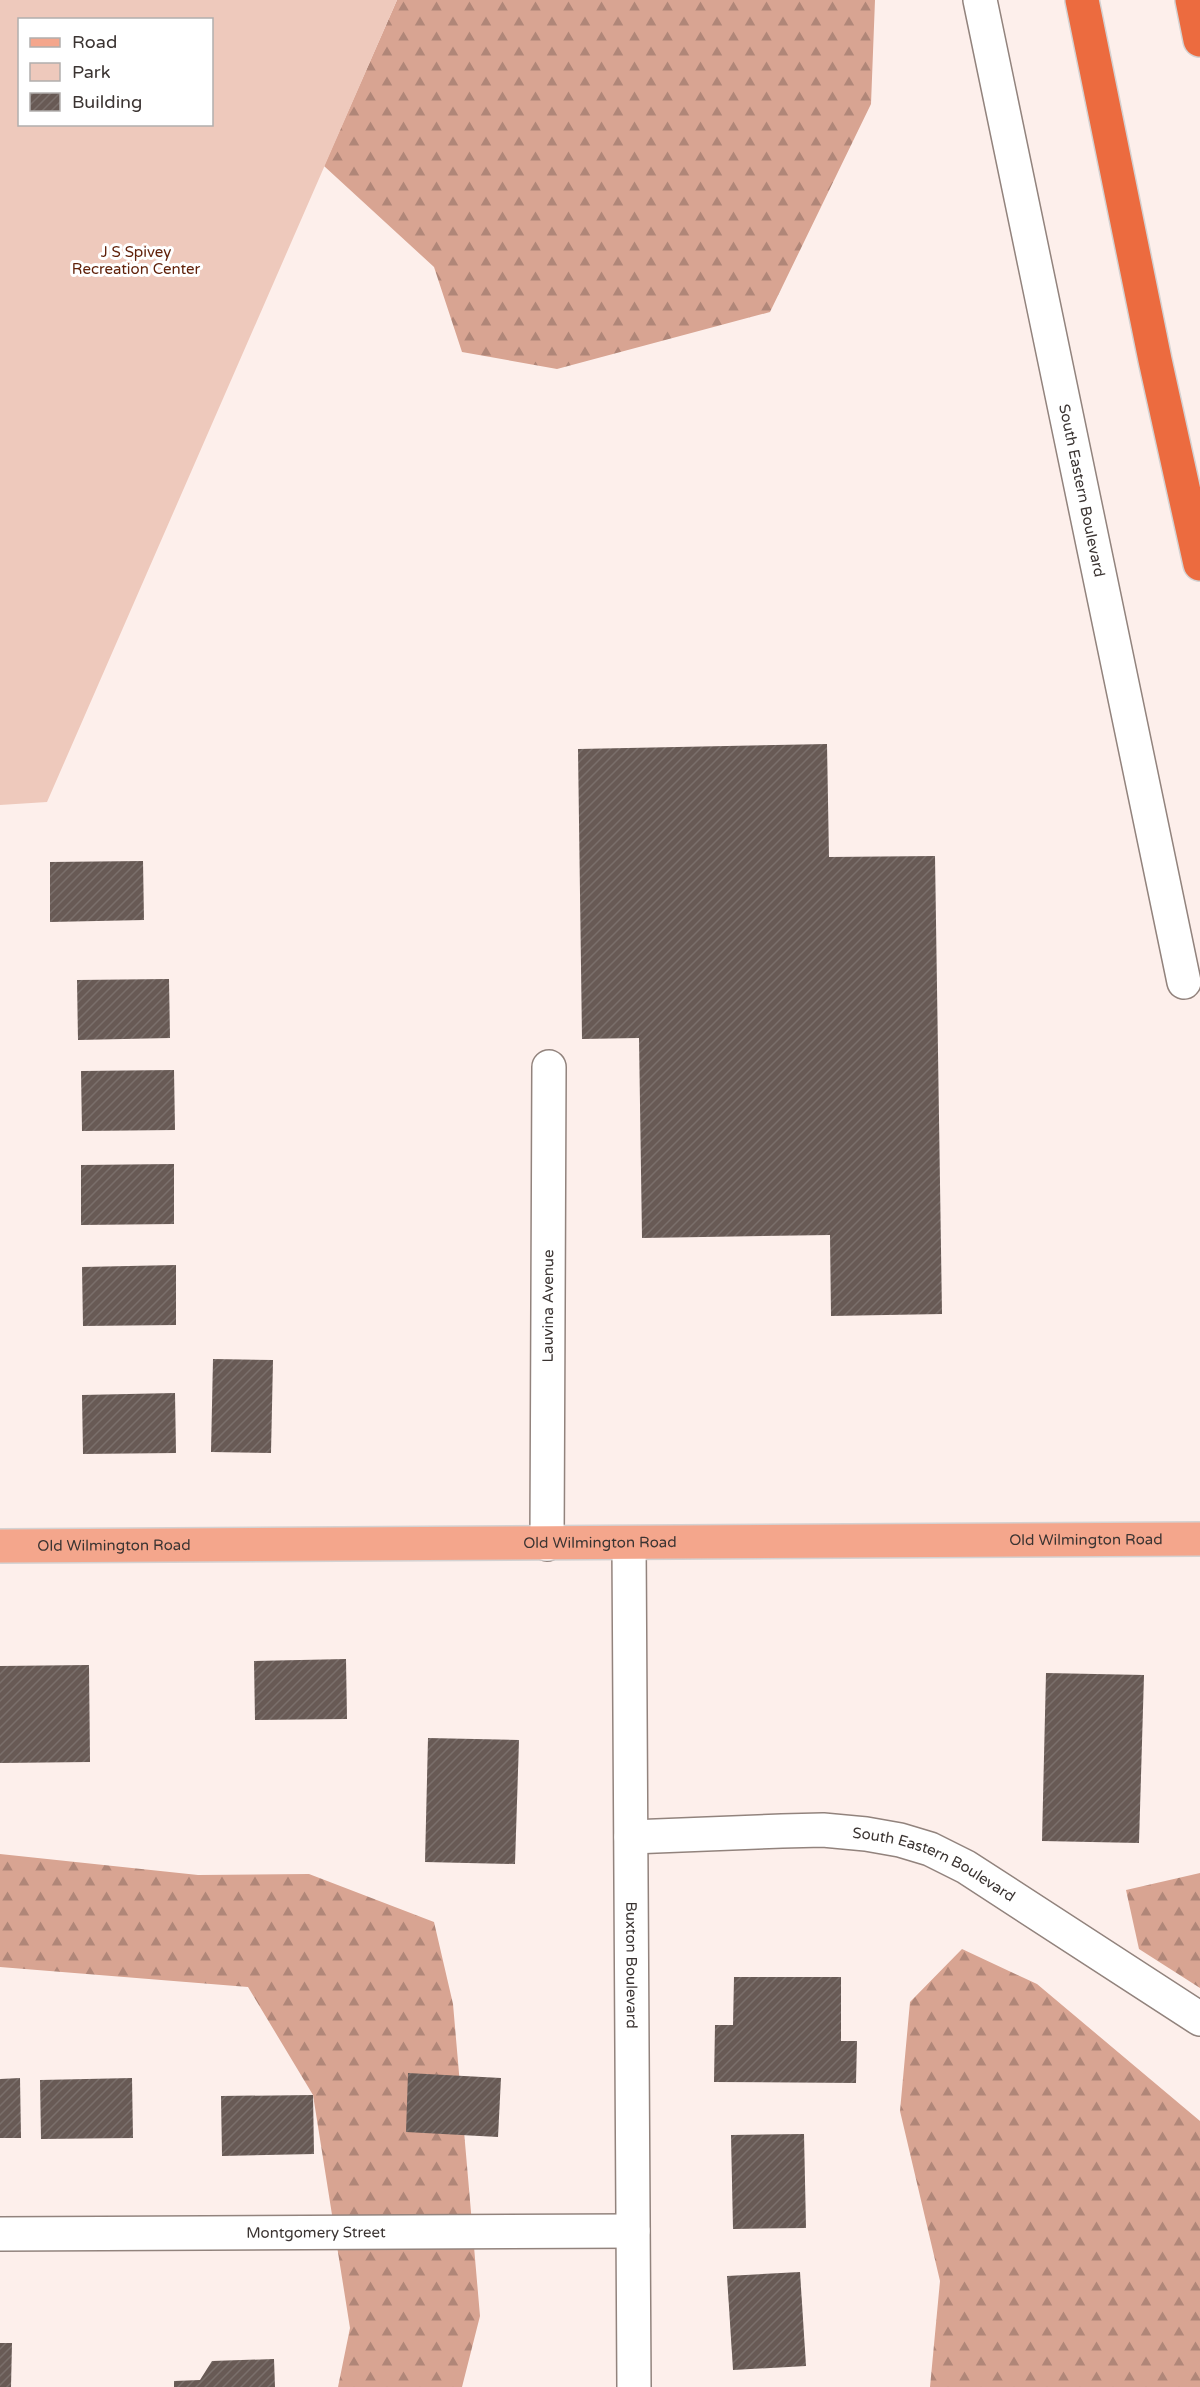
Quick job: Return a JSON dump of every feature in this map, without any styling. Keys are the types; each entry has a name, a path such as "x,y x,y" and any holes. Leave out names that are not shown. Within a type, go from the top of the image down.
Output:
{"highway":[{"path":"1082,0 1155,360 1200,564"},
{"path":"1192,0 1200,40"}],"main road":[{"name":"Old Wilmington Road","path":"0,1546 1200,1539"}],"street":[{"name":"South Eastern Boulevard","path":"980,0 1184,982"},
{"name":"Lauvina Avenue","path":"547,1544 549,1067"},
{"name":"Buxton Boulevard","path":"629,1543 634,2387"},
{"name":"South Eastern Boulevard","path":"631,1837 823,1830 900,1840 930,1850 966,1868 1200,2019"},
{"name":"Montgomery Street","path":"0,2234 633,2231"}],"green space":[{"name":"J S Spivey Recreation Center","path":"0,0 397,0 47,802 0,805"},
{"path":"397,0 875,0 871,104 770,312 557,369 462,352 434,267 324,166"},
{"path":"0,1854 198,1875 309,1874 434,1922 453,2004 480,2316 462,2387 338,2387 350,2328 313,2095 248,1987 0,1967"},
{"path":"1200,1873 1200,1988 1139,1949 1126,1890"},
{"path":"962,1949 1037,1984 1200,2121 1200,2387 930,2387 940,2281 900,2111 910,2002"}],"building":[{"path":"827,744 829,857 935,856 942,1314 831,1316 830,1235 642,1238 639,1038 582,1039 578,749"},
{"path":"143,861 144,920 50,922 50,862"},
{"path":"169,979 170,1038 78,1040 77,980"},
{"path":"174,1070 175,1130 82,1131 81,1071"},
{"path":"174,1164 174,1224 81,1225 81,1165"},
{"path":"176,1265 176,1325 83,1326 82,1267"},
{"path":"213,1359 273,1360 271,1453 211,1452"},
{"path":"175,1393 176,1453 83,1454 82,1395"},
{"path":"346,1659 347,1719 255,1720 254,1661"},
{"path":"89,1665 90,1762 0,1763 0,1666"},
{"path":"1046,1673 1144,1675 1139,1843 1042,1841"},
{"path":"428,1738 519,1740 515,1864 425,1862"},
{"path":"734,1977 841,1977 841,2041 857,2041 856,2083 714,2082 715,2025 733,2025"},
{"path":"408,2073 501,2078 498,2137 406,2132"},
{"path":"20,2078 21,2138 0,2138 0,2079"},
{"path":"132,2078 133,2138 41,2139 40,2080"},
{"path":"313,2095 314,2154 222,2156 221,2096"},
{"path":"804,2134 806,2228 733,2229 731,2135"},
{"path":"800,2272 806,2366 733,2370 727,2276"},
{"path":"0,2343 12,2343 11,2387 0,2387"},
{"path":"274,2359 275,2387 174,2387 174,2381 200,2380 212,2361"}]}
